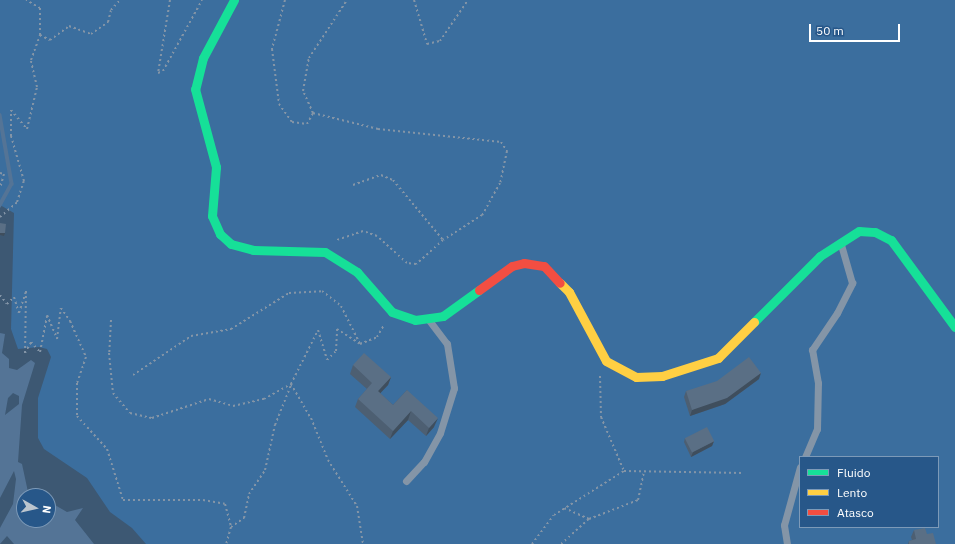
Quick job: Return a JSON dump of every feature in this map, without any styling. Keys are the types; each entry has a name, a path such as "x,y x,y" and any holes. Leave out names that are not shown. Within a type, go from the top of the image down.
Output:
{"street":[{"path":"234,0 203,58 195,89 216,167 211,208 215,226 220,234 241,248 325,252 336,257 357,272 392,312 403,319 428,320 443,316 500,272 533,263 558,277 599,351 614,368 636,377 662,376 705,365 727,352 839,241 859,231 875,232 891,240 955,327"}],"lane":[{"path":"805,456 817,429 818,383 812,350 837,313 852,283 839,241"},
{"path":"406,481 424,462 440,433 454,388 447,344 428,320"},
{"path":"787,544 784,525 799,471"}],"path":[{"path":"0,217 17,202 24,181 11,136 11,110 27,129 37,87 31,60 40,35 40,8 26,0"},
{"path":"40,35 50,40 69,26 90,34 108,22 111,10 120,0"},
{"path":"170,0 158,73 163,72 202,0"},
{"path":"285,0 272,49 279,104 292,122 307,124 313,113"},
{"path":"313,113 303,91 309,58 347,0"},
{"path":"414,0 427,44 440,41 468,0"},
{"path":"313,113 378,129 501,142 507,151 493,199 470,226 443,240 416,264 407,263 377,236 363,231 342,236"},
{"path":"0,173 4,174 0,188"},
{"path":"353,185 381,175 393,180 443,240"},
{"path":"0,295 7,304 14,297 19,313 26,291 25,353 31,342 40,352 47,315 57,339 60,308 70,321 86,357 77,383 77,416 107,449 122,500 203,500 225,504 231,527 226,544"},
{"path":"133,376 191,336 231,329 289,293 322,291 341,306 360,344"},
{"path":"360,344 376,337 392,312"},
{"path":"111,320 109,353 114,393 130,413 152,418 209,399 233,406 264,399 291,384"},
{"path":"231,527 244,518 249,494 265,470 275,425 291,384 318,330 327,360 336,351 337,329 360,344"},
{"path":"600,373 601,417 624,471"},
{"path":"291,384 311,418 328,460 358,506 363,544"},
{"path":"532,544 554,515 624,471 744,473"},
{"path":"561,544 590,519 638,500 644,471"},
{"path":"564,508 590,519"}],"shaded area":[{"path":"0,0 955,0 955,544 146,544 132,528 110,512 87,478 44,449 38,438 38,398 51,357 47,349 39,347 18,349 11,329 14,213 0,205"},
{"path":"0,333 5,334 2,353 9,359 9,368 17,370 31,360 35,363 22,405 18,462 22,464 27,488 16,488 16,528 56,528 56,506 67,512 83,508 75,520 94,544 14,544 7,536 0,544 0,528 13,504 16,479 14,471 0,498","holes":["13,393 19,396 19,404 5,415 8,398"]}],"building":[{"path":"0,223 6,224 5,233 0,233"},
{"path":"364,353 391,377 378,391 393,405 407,390 438,418 429,428 411,411 393,431 358,399 372,383 353,365"},
{"path":"749,357 761,373 727,398 692,410 686,391 717,381"},
{"path":"707,427 714,441 692,453 685,438"},
{"path":"925,528 927,534 933,533 936,544 909,544 909,541 916,539 914,530"}],"waterway":[{"path":"0,115 12,184 0,206"}],"traffic: fast":[{"path":"234,0 203,58 195,89 216,167 212,216 220,234 231,244 253,250 325,252 357,272 392,312 415,320 443,316 479,290"},
{"path":"754,322 820,256 859,231 875,232 891,240 955,327"}],"traffic: slow":[{"path":"560,283 569,292 606,361 636,377 662,376 718,358 754,322"}],"traffic: jam":[{"path":"479,290 512,266 524,263 544,266 560,283"}]}
